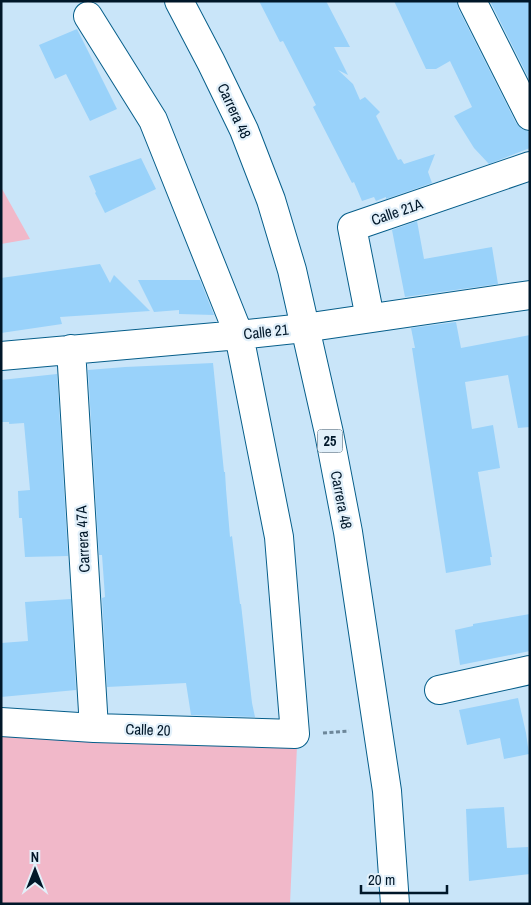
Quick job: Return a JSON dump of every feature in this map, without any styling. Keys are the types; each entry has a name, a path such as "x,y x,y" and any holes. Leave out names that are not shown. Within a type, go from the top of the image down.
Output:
{"main road":[{"name":"Carrera 48","path":"179,1 244,130 271,200 290,262 329,433 348,532 387,791 395,904"},
{"path":"472,1 530,116"},
{"path":"88,16 153,120 239,335 278,537 294,734"},
{"name":"Calle 21A","path":"370,318 352,227 530,166"},
{"name":"Calle 21","path":"1,356 304,328 530,296"},
{"name":"Carrera 47A","path":"71,349 94,728"},
{"path":"439,690 530,670"},
{"name":"Calle 20","path":"1,722 94,728 294,734"}],"path":[{"path":"294,734 378,730"}],"shaded area":[{"path":"1,187 30,239 1,244"},
{"path":"1,732 297,746 290,904 1,904"}],"building":[{"path":"259,1 326,1 350,47 334,47 348,75 338,70 353,84 360,100 365,97 380,112 376,116 398,160 401,159 404,164 435,154 428,172 432,183 386,199 386,197 376,201 374,197 362,201 354,182 352,183 313,107 316,105 283,41 280,42"},
{"path":"394,1 457,1 458,8 516,123 522,129 530,132 530,148 489,164 474,148 454,116 472,107 450,61 436,69 426,69"},
{"path":"490,1 530,1 530,81"},
{"path":"77,29 117,109 90,121 66,74 55,79 39,45"},
{"path":"141,158 156,189 105,213 89,176"},
{"path":"417,221 424,259 492,247 498,284 405,297 392,230"},
{"path":"100,264 110,283 114,275 150,311 60,317 62,324 1,333 1,278"},
{"path":"138,280 200,280 214,315 179,314 179,310 154,312"},
{"path":"456,322 461,348 530,335 530,427 518,428 508,375 465,382 472,429 493,425 500,468 478,472 492,557 490,557 491,565 446,573 412,348 415,348 411,328"},
{"path":"213,363 230,537 232,536 255,717 191,715 186,683 107,687 102,598 105,597 102,555 99,555 88,370"},
{"path":"57,374 68,556 25,557 22,518 19,518 18,491 30,490 24,423 9,424 9,422 1,422 1,380"},
{"path":"71,599 76,690 1,697 1,643 28,641 25,602"},
{"path":"530,614 530,651 460,665 455,630 473,626 473,624"},
{"path":"518,698 529,754 504,759 500,738 467,745 459,710"},
{"path":"504,807 507,848 528,847 530,874 469,881 466,809"}]}
